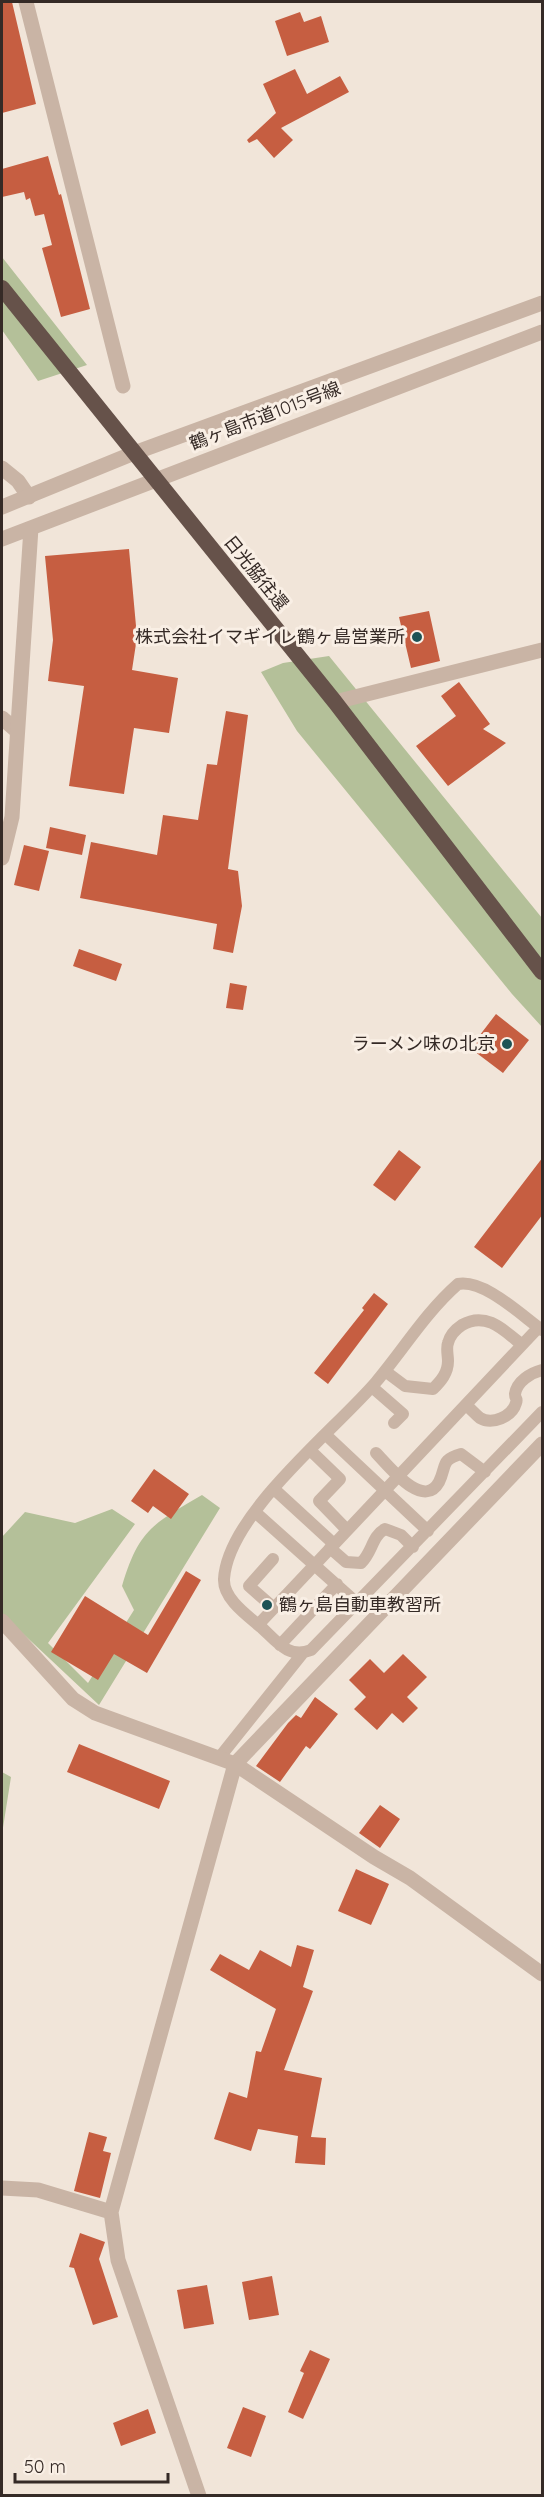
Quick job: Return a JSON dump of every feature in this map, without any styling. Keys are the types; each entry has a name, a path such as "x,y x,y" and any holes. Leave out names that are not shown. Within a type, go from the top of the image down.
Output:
{"highway":[{"name":"日光脇往還","path":"2,288 335,702 543,972"}],"street":[{"path":"26,2 123,386"},
{"name":"鶴ヶ島市道1015号線","path":"2,507 135,453 543,303"},
{"name":"鶴ヶ島市道1015号線","path":"2,539 155,478 543,332"},
{"path":"2,468 18,481 29,497"},
{"path":"2,858 12,818 31,528"},
{"path":"335,702 543,650"},
{"path":"2,718 17,731"},
{"path":"199,2496 118,2260 111,2212 236,1764 543,1444"},
{"path":"2,1621 73,1699 95,1713 236,1764 374,1857 410,1878 543,1974"},
{"path":"2,2188 38,2190 111,2212"}],"lane":[{"path":"258,1625 522,1345 541,1329 487,1290 469,1282 458,1284 372,1387 274,1489 255,1512 233,1547 224,1581 231,1599 258,1625 288,1652 302,1654"},
{"path":"385,1371 405,1386 433,1389 444,1378 448,1363 447,1344 456,1329 470,1321 485,1319 502,1328 522,1345"},
{"path":"466,1405 481,1418 490,1421 501,1419 511,1412 516,1402 515,1393 523,1380 543,1370"},
{"path":"372,1387 403,1414 394,1423"},
{"path":"219,1758 302,1654 322,1643 543,1412"},
{"path":"326,1435 428,1531"},
{"path":"311,1451 340,1479 319,1501 347,1530"},
{"path":"376,1453 410,1487 420,1491 430,1491 438,1483 443,1466 451,1457 461,1454 485,1472"},
{"path":"274,1489 346,1562 361,1563 366,1558 378,1533 385,1529 393,1530 413,1547"},
{"path":"255,1512 358,1604"},
{"path":"273,1559 249,1586 274,1608"},
{"path":"280,1645 337,1584"}],"green space":[{"path":"2,257 87,365 38,381 2,330"},
{"path":"329,656 542,918 542,1027 512,994 297,731 261,672 283,663"},
{"path":"202,1495 220,1508 99,1705 2,1614 2,1537 25,1512 75,1523 112,1509 135,1524 48,1643 88,1683 134,1610 122,1586 128,1567 142,1540 150,1530 171,1513"},
{"path":"2,1772 11,1777 2,1834"}],"building":[{"path":"2,2 12,2 36,104 2,113"},
{"path":"300,12 304,22 321,16 329,42 287,56 275,21"},
{"path":"295,69 307,94 340,76 349,92 281,128 293,140 274,158 257,139 249,143 247,140 276,113 263,84"},
{"path":"48,156 59,195 61,194 90,309 61,317 42,248 52,245 44,214 35,216 30,198 26,200 24,192 2,197 2,169"},
{"path":"129,549 137,637 132,670 178,678 169,733 134,728 124,794 69,786 84,686 48,681 53,640 45,556"},
{"path":"429,611 440,661 411,668 399,617"},
{"path":"459,682 490,724 483,729 506,743 448,786 416,746 456,716 441,696"},
{"path":"226,711 248,715 228,869 238,871 242,906 233,953 213,949 217,924 80,898 91,842 157,855 163,815 198,820 207,764 217,765"},
{"path":"50,827 86,835 82,855 46,848"},
{"path":"24,845 49,851 39,891 14,885"},
{"path":"79,949 122,964 116,981 73,966"},
{"path":"230,983 247,986 243,1010 226,1008"},
{"path":"496,1014 529,1040 503,1073 470,1048"},
{"path":"399,1150 421,1167 395,1201 373,1185"},
{"path":"543,1157 543,1214 502,1268 474,1247"},
{"path":"374,1293 388,1304 328,1384 314,1373 364,1310 362,1308"},
{"path":"154,1469 189,1494 171,1519 153,1506 148,1513 131,1501"},
{"path":"186,1571 201,1580 147,1673 114,1654 98,1680 51,1652 85,1596 148,1635"},
{"path":"403,1654 427,1677 407,1697 418,1708 403,1723 392,1713 377,1730 354,1709 366,1697 349,1680 370,1659 384,1673"},
{"path":"315,1697 338,1714 310,1749 306,1746 280,1782 256,1766 288,1723 296,1715 301,1718"},
{"path":"79,1744 170,1781 159,1809 67,1772"},
{"path":"380,1805 400,1819 380,1848 359,1833"},
{"path":"356,1869 389,1884 371,1925 338,1911"},
{"path":"297,1945 314,1950 303,1987 313,1991 284,2070 322,2078 311,2137 326,2138 325,2165 295,2163 298,2136 258,2129 251,2151 214,2139 229,2092 247,2098 256,2051 261,2052 276,2009 210,1970 220,1954 249,1970 260,1950 291,1967"},
{"path":"89,2132 107,2137 103,2151 111,2153 100,2198 74,2191"},
{"path":"80,2233 105,2242 99,2259 118,2317 93,2325 74,2268 69,2267"},
{"path":"272,2276 279,2315 249,2320 242,2282"},
{"path":"207,2285 214,2324 184,2329 177,2290"},
{"path":"310,2350 330,2359 303,2419 288,2412 304,2373 300,2371"},
{"path":"243,2407 266,2416 251,2457 227,2448"},
{"path":"148,2409 156,2433 121,2446 113,2423"}],"place":[{"name":"株式会社イマギイレ鶴ヶ島営業所","path":"417,637"},
{"name":"ラーメン味の北京","path":"507,1044"},
{"name":"鶴ヶ島自動車教習所","path":"267,1605"}]}
